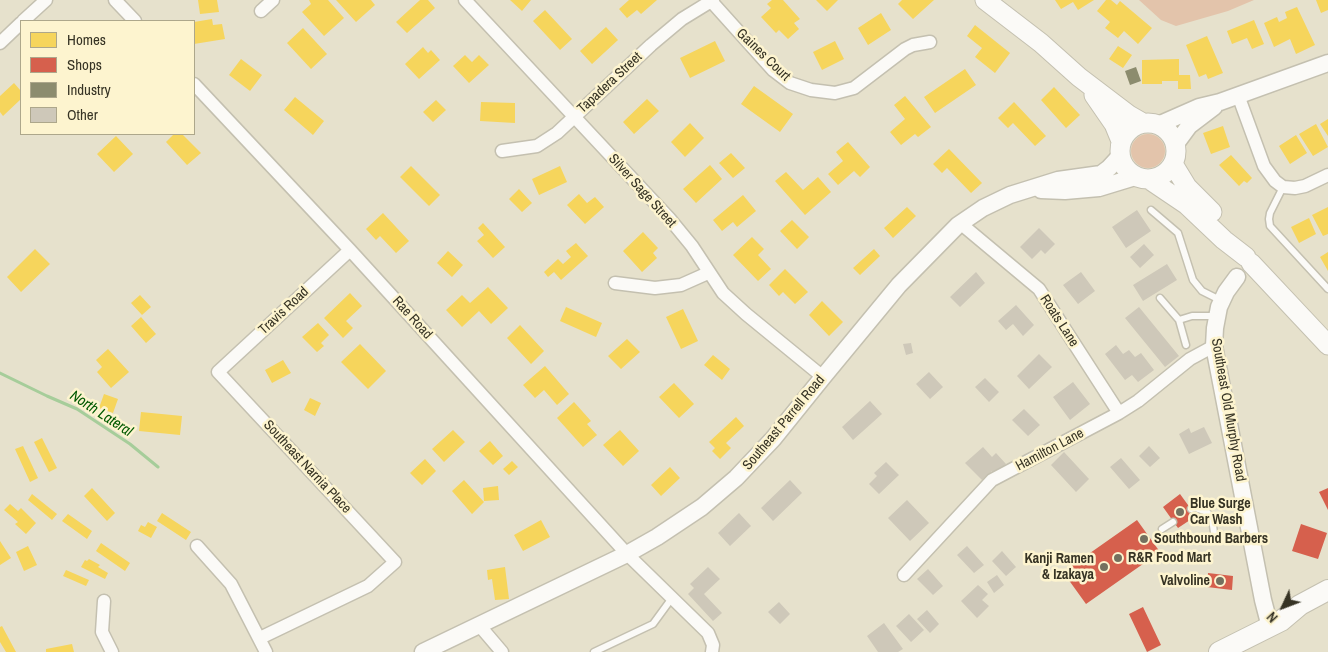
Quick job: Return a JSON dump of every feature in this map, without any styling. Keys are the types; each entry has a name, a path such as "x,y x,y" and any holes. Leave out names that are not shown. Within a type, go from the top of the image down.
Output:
{"main road":[{"path":"988,1 1128,115 1168,132 1184,184 1230,232 1249,260"},
{"path":"1079,77 1108,114 1117,130 1126,170 1187,205 1224,240 1249,260 1328,345"},
{"path":"1120,149 1128,130 1151,124"},
{"path":"1142,178 1164,174 1174,154"},
{"path":"1276,624 1300,605 1328,590"},
{"path":"1219,652 1276,624 1306,616 1328,604"}],"street":[{"path":"24,20 46,0"},
{"path":"115,0 134,20"},
{"path":"261,11 273,0"},
{"name":"Silver Sage Street","path":"464,0 669,218 692,246 722,292 823,377"},
{"name":"Tapadera Street","path":"502,151 537,146 556,133 651,45 682,19 712,1"},
{"name":"Gaines Court","path":"712,1 773,70 790,83 811,90 835,93 854,88 905,49 913,45 930,42"},
{"path":"0,43 20,24"},
{"path":"1151,124 1199,107 1220,102 1328,63"},
{"name":"Rae Road","path":"195,85 350,250 627,554 708,633 713,645 712,652"},
{"path":"1238,95 1266,170 1275,181 1283,187 1301,187 1328,175"},
{"path":"1174,154 1189,126 1220,102"},
{"name":"Southeast Parrell Road","path":"423,652 627,554 657,537 702,507 736,478 774,439 899,285 937,244 960,223 995,201 1058,180 1101,174 1109,168 1120,149"},
{"name":"Southeast Parrell Road","path":"1028,190 1092,189 1142,178"},
{"name":"Roats Lane","path":"960,223 1039,289 1119,413"},
{"name":"Travis Road","path":"218,372 350,250"},
{"name":"Southeast Old Murphy Road","path":"1249,260 1229,286 1219,309 1214,328 1214,346 1261,590 1276,624"},
{"path":"615,283 655,288 681,285 708,273"},
{"name":"Hamilton Lane","path":"904,575 992,480 1119,413 1138,401 1190,359 1214,346"},
{"name":"Southeast Narnia Place","path":"218,372 395,562 368,586 260,638"},
{"path":"197,546 231,584 266,652"},
{"path":"104,601 102,632 112,652"},
{"path":"479,625 502,652"}],"lane":[{"path":"1283,187 1268,219 1270,226 1328,289"},
{"path":"1150,210 1178,233 1193,280 1219,309 1179,320"},
{"path":"1160,298 1179,320 1186,345"},
{"path":"1191,509 1195,508 1207,512 1212,518 1215,540"},
{"path":"1162,529 1173,522"},
{"path":"594,652 653,624 672,598"}],"shaded area":[{"path":"1139,0 1254,0 1228,11 1176,26 1161,20"},
{"path":"1148,134 1155,135 1160,139 1164,144 1164,158 1160,163 1155,167 1148,168 1141,167 1136,163 1132,158 1131,151 1132,144 1136,139 1141,135"}],"building: Homes":[{"path":"198,0 217,0 219,12 200,14"},
{"path":"309,0 328,0 344,18 324,36 302,12 311,4"},
{"path":"336,0 371,0 375,5 356,22"},
{"path":"420,0 428,0 435,8 407,33 396,22"},
{"path":"510,0 531,0 522,11"},
{"path":"629,0 657,0 641,14 637,10 627,18 619,9"},
{"path":"772,0 783,0 800,19 794,23 799,29 788,39 779,30 776,33 761,17 771,8 767,4"},
{"path":"816,0 838,0 827,11"},
{"path":"902,0 934,0 913,19 898,4"},
{"path":"1055,0 1094,0 1078,10 1073,2 1061,9"},
{"path":"1106,0 1111,0 1117,5 1120,1 1152,28 1138,44 1124,31 1118,38 1105,28 1110,22 1097,11"},
{"path":"1316,0 1328,0 1328,10 1321,13"},
{"path":"1297,7 1315,45 1296,54 1290,39 1274,47 1264,23 1277,17 1279,22 1287,18 1285,12"},
{"path":"545,10 572,39 560,50 533,21"},
{"path":"881,13 891,30 868,45 858,28"},
{"path":"212,19 213,25 222,24 225,39 195,44 195,22"},
{"path":"1254,20 1264,44 1252,49 1247,38 1232,44 1227,31"},
{"path":"975,25 1010,53 995,73 975,57 982,48 967,36"},
{"path":"606,27 618,40 592,64 580,51"},
{"path":"303,28 327,54 311,69 287,43"},
{"path":"1207,36 1223,73 1208,79 1206,74 1199,77 1186,45"},
{"path":"715,41 725,61 690,78 680,58"},
{"path":"835,41 844,59 822,70 813,52"},
{"path":"1118,46 1132,55 1123,68 1109,59"},
{"path":"423,47 428,53 431,50 440,60 419,79 405,64"},
{"path":"465,55 472,62 479,55 489,65 469,83 453,66"},
{"path":"241,59 262,75 250,91 229,75"},
{"path":"1179,59 1179,75 1190,75 1191,89 1178,89 1178,81 1162,81 1162,84 1142,84 1142,60"},
{"path":"965,69 976,85 935,113 924,97"},
{"path":"14,83 20,90 20,100 3,116 0,112 0,96"},
{"path":"754,86 793,114 780,132 741,104"},
{"path":"1054,87 1080,115 1066,128 1041,100"},
{"path":"905,96 931,127 918,137 915,134 901,145 890,132 905,119 894,105"},
{"path":"295,97 324,121 313,135 284,110"},
{"path":"647,99 659,111 634,134 623,122"},
{"path":"436,100 446,110 433,122 423,112"},
{"path":"481,102 515,103 515,123 480,121"},
{"path":"1014,102 1046,136 1035,146 1013,123 1008,128 998,118"},
{"path":"1328,119 1328,136 1320,124"},
{"path":"690,123 704,138 685,157 671,142"},
{"path":"1316,124 1328,147 1313,156 1299,134"},
{"path":"1223,126 1230,147 1211,154 1203,133"},
{"path":"173,135 183,135 201,153 187,165 166,142"},
{"path":"1296,135 1307,153 1290,164 1279,146"},
{"path":"116,136 133,154 114,172 97,154"},
{"path":"848,142 870,167 860,177 854,171 838,185 828,174 843,161 836,152"},
{"path":"949,149 982,183 971,193 947,168 942,173 933,164"},
{"path":"731,153 745,168 733,178 719,163"},
{"path":"1231,155 1252,178 1247,183 1244,181 1239,186 1219,165"},
{"path":"710,165 722,179 696,203 683,189"},
{"path":"411,166 440,195 429,206 400,177"},
{"path":"560,166 567,182 539,195 532,179"},
{"path":"786,172 803,190 818,177 831,192 805,215 775,181"},
{"path":"519,189 532,203 522,212 509,199"},
{"path":"579,194 587,203 595,197 604,207 585,224 567,205"},
{"path":"743,195 756,211 737,227 733,222 722,231 713,220"},
{"path":"907,207 916,216 893,238 884,228"},
{"path":"1328,207 1328,234 1323,236 1312,215"},
{"path":"383,213 409,241 396,253 380,236 376,240 366,229"},
{"path":"1309,218 1316,234 1299,243 1291,227"},
{"path":"792,220 809,237 797,249 780,231"},
{"path":"483,223 505,247 493,258 477,241 484,235 478,228"},
{"path":"643,232 658,248 653,253 657,258 642,272 623,251"},
{"path":"752,237 764,249 758,255 771,269 758,281 733,255"},
{"path":"576,243 588,256 561,280 554,272 548,277 544,272 558,259 563,264 571,257 566,251"},
{"path":"35,249 50,264 21,292 7,277"},
{"path":"874,249 880,256 860,275 853,268"},
{"path":"448,251 463,265 452,277 437,263"},
{"path":"1328,252 1328,271 1320,257"},
{"path":"785,269 808,292 795,304 783,292 779,296 769,285"},
{"path":"488,287 508,308 491,324 479,311 462,327 446,310 462,295 470,303"},
{"path":"350,293 362,306 346,321 353,328 343,338 324,318"},
{"path":"140,295 151,307 142,315 131,303"},
{"path":"822,301 843,322 829,336 809,315"},
{"path":"566,307 602,323 596,337 560,321"},
{"path":"683,309 698,341 681,349 666,317"},
{"path":"141,317 156,334 146,343 131,326"},
{"path":"318,323 329,335 321,343 324,346 317,352 302,337"},
{"path":"520,325 544,351 531,364 507,338"},
{"path":"627,339 640,352 621,369 608,356"},
{"path":"360,344 386,371 368,389 341,362"},
{"path":"108,349 129,372 111,388 97,372 102,367 96,360"},
{"path":"713,355 730,369 722,380 704,365"},
{"path":"283,360 291,373 272,383 265,370"},
{"path":"545,366 569,394 557,405 544,390 535,398 523,385"},
{"path":"674,383 694,404 679,418 659,397"},
{"path":"104,394 118,399 113,413 99,408"},
{"path":"310,398 321,403 315,416 304,410"},
{"path":"574,402 591,421 587,424 597,435 583,447 557,418"},
{"path":"141,412 182,416 180,435 139,431"},
{"path":"736,417 744,426 726,443 731,448 720,459 712,451 715,448 709,442"},
{"path":"453,430 465,442 444,462 432,449"},
{"path":"620,430 639,451 623,466 603,445"},
{"path":"42,438 57,468 49,472 34,442"},
{"path":"490,441 503,456 493,465 479,451"},
{"path":"23,446 38,478 30,482 15,449"},
{"path":"425,459 436,471 422,485 410,473"},
{"path":"512,461 518,467 509,475 503,469"},
{"path":"670,467 680,478 661,496 651,485"},
{"path":"464,480 484,502 472,514 452,491"},
{"path":"498,486 499,500 484,501 483,488"},
{"path":"92,488 115,513 107,521 84,496"},
{"path":"32,494 57,514 52,520 28,500"},
{"path":"10,504 18,511 21,508 36,523 26,534 15,524 18,522 4,510"},
{"path":"162,513 191,532 186,540 157,521"},
{"path":"68,514 92,531 87,539 62,521"},
{"path":"541,520 550,537 523,551 514,535"},
{"path":"148,522 157,527 151,538 138,531 141,525 145,527"},
{"path":"0,541 11,558 0,565"},
{"path":"101,543 130,563 125,571 96,551"},
{"path":"28,546 37,565 24,571 16,552"},
{"path":"89,559 100,565 98,567 108,573 105,579 81,567 85,560"},
{"path":"505,567 509,599 495,600 492,579 488,580 487,570"},
{"path":"66,570 89,580 86,586 63,576"},
{"path":"2,626 16,652 6,652 0,642 0,627"},
{"path":"72,644 74,652 46,652 46,649"}],"building: Shops":[{"path":"1328,488 1328,510 1319,492"},
{"name":"Blue Surge Car Wash","path":"1180,494 1196,516 1178,528 1163,507"},
{"path":"1137,520 1160,552 1086,604 1063,572"},
{"path":"1301,524 1327,533 1318,559 1292,551"},
{"name":"Valvoline","path":"1208,573 1233,576 1232,590 1207,587"},
{"path":"1143,607 1161,645 1147,652 1129,614"}],"building: Industry":[{"path":"1136,67 1141,81 1130,85 1125,71"}],"building: Other":[{"path":"1137,210 1151,231 1126,248 1112,227"},
{"path":"1039,228 1055,244 1045,254 1041,250 1032,259 1020,247"},
{"path":"1144,244 1154,255 1140,268 1130,257"},
{"path":"1167,264 1177,280 1143,301 1133,285"},
{"path":"976,272 985,283 960,307 950,297"},
{"path":"1081,272 1095,291 1078,304 1063,285"},
{"path":"1016,305 1034,325 1023,336 1013,324 1006,330 998,321"},
{"path":"1139,307 1179,356 1165,367 1125,318"},
{"path":"911,343 913,353 906,355 903,344"},
{"path":"1116,345 1123,354 1129,350 1135,357 1141,353 1154,370 1138,382 1132,375 1125,380 1105,354"},
{"path":"1039,354 1052,367 1029,389 1017,376"},
{"path":"929,372 943,387 930,399 916,384"},
{"path":"985,378 999,392 989,402 975,387"},
{"path":"1073,382 1090,404 1070,420 1053,397"},
{"path":"870,401 882,414 853,440 842,427"},
{"path":"1024,409 1040,425 1028,436 1012,420"},
{"path":"1204,427 1212,443 1189,454 1179,434 1189,428 1191,433"},
{"path":"1149,446 1160,458 1150,467 1139,456"},
{"path":"983,447 992,457 996,453 1006,464 995,474 992,471 982,480 965,463"},
{"path":"1064,452 1089,479 1076,492 1051,465"},
{"path":"1121,458 1140,480 1129,489 1110,467"},
{"path":"886,462 899,475 879,494 869,484 877,476 874,473"},
{"path":"790,480 802,493 773,521 761,508"},
{"path":"907,500 929,523 910,541 888,518"},
{"path":"739,513 751,526 730,546 718,533"},
{"path":"967,546 984,565 974,573 957,555"},
{"path":"1002,551 1016,567 1006,576 992,561"},
{"path":"708,567 720,579 704,594 722,613 713,621 688,594 694,588 690,584"},
{"path":"928,569 943,586 933,595 917,579"},
{"path":"997,575 1004,585 994,593 987,582"},
{"path":"978,585 988,594 982,600 989,606 977,618 961,601"},
{"path":"779,602 790,614 780,624 768,612"},
{"path":"927,610 939,624 930,633 917,619"},
{"path":"909,614 924,630 911,642 896,626"},
{"path":"884,623 903,649 898,652 878,652 867,636"}],"waterway":[{"name":"North Lateral","path":"0,373 77,409 130,444 158,467"}],"place":[{"name":"Blue Surge Car Wash","path":"1180,512"},
{"name":"Southbound Barbers","path":"1144,539"},
{"name":"R&R Food Mart","path":"1118,558"},
{"name":"Kanji Ramen & Izakaya","path":"1104,567"},
{"name":"Valvoline","path":"1220,581"}]}
